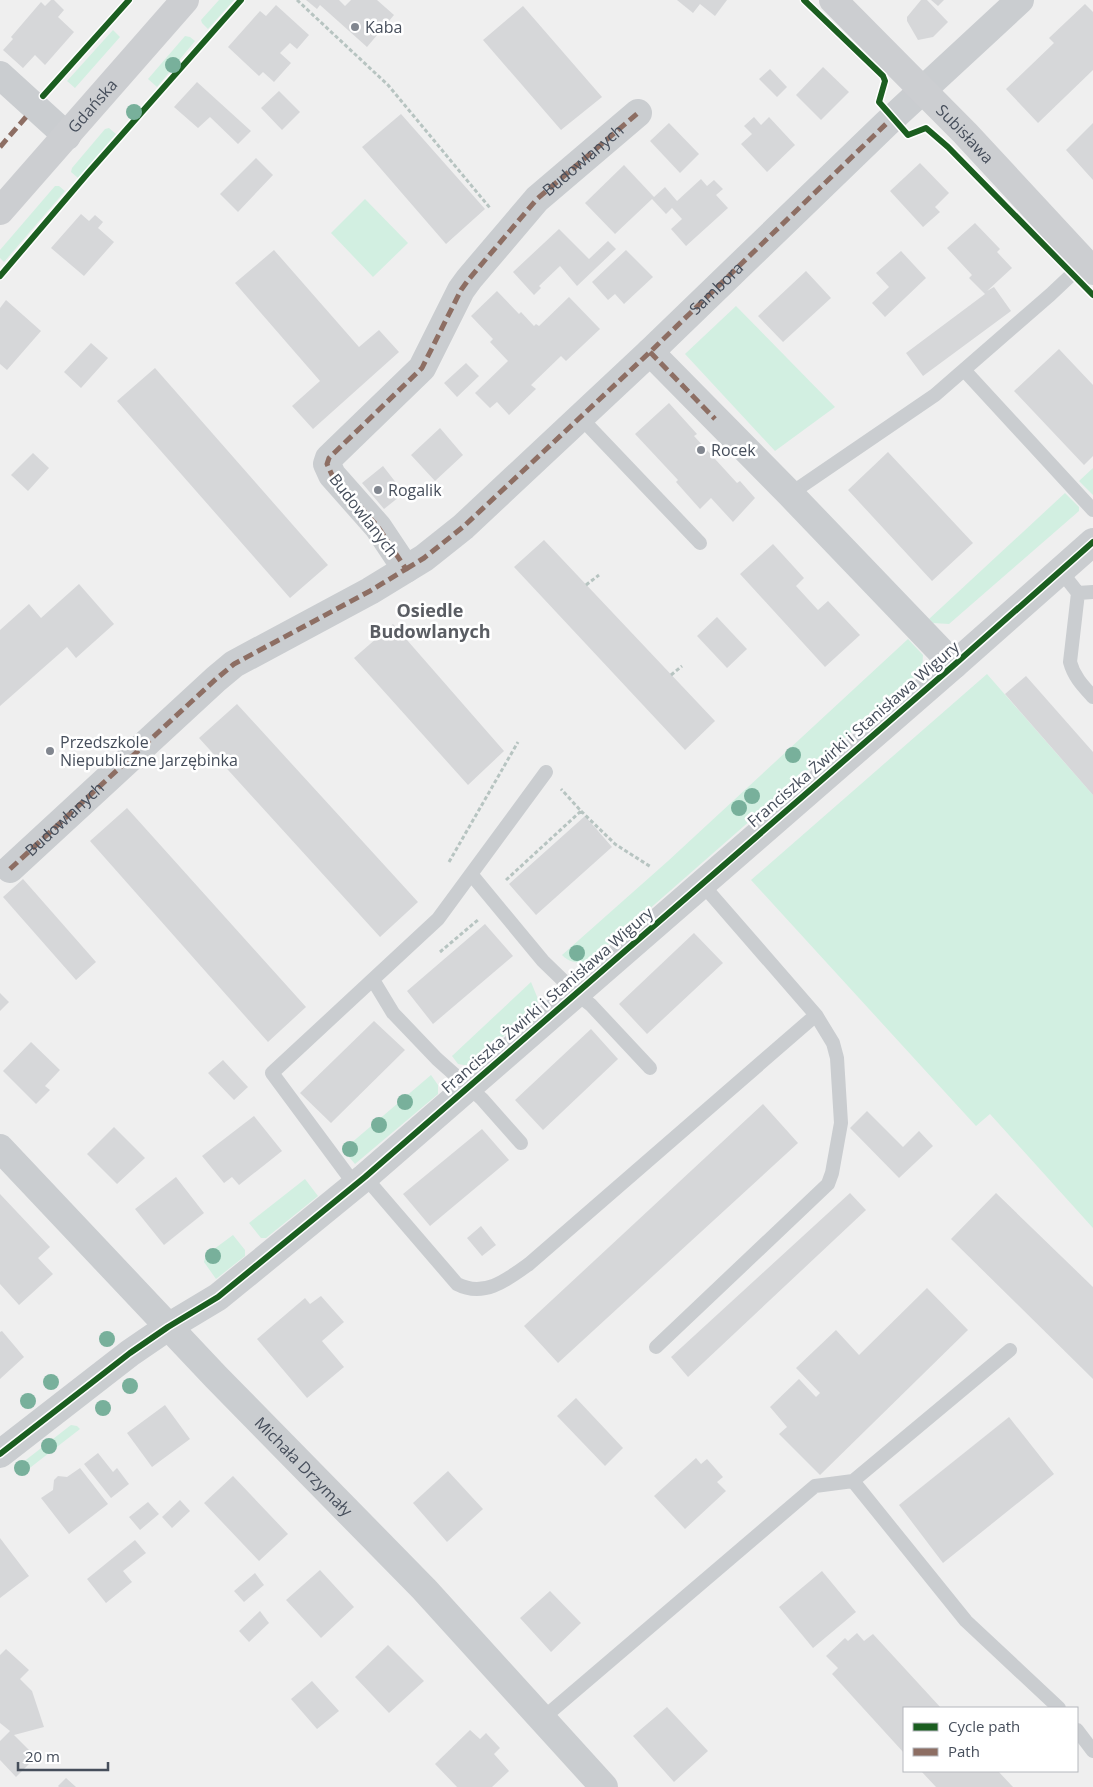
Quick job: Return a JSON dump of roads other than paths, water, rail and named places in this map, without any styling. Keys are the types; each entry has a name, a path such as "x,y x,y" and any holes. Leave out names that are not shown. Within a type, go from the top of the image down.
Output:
{"street":[{"name":"Gdańska","path":"0,211 185,0"},
{"name":"Subisława","path":"832,0 924,90 1089,266"},
{"name":"Sambora","path":"406,569 463,527 650,352 886,124 1020,0"},
{"path":"0,75 67,136"},
{"name":"Budowlanych","path":"10,869 234,664 370,591 406,569 378,527 332,476 327,464 329,458 422,368 461,290 536,199 638,113"},
{"path":"650,352 954,665"},
{"name":"Franciszka Żwirki i Stanisława Wigury","path":"0,1454 130,1353 168,1327 218,1297 360,1181 1093,542"},
{"name":"Michała Drzymały","path":"0,1148 168,1327 424,1589 604,1787"}],"lane":[{"path":"790,494 935,395 1050,295 1089,266"},
{"path":"964,370 1093,510"},
{"path":"580,417 700,543"},
{"path":"1060,570 1078,593 1070,662 1073,672 1093,697"},
{"path":"1078,593 1093,592"},
{"path":"546,772 438,919 272,1073 360,1181 457,1284 465,1288 475,1289 499,1285 529,1264 816,1016"},
{"path":"470,874 490,895 543,961 591,1005 650,1068"},
{"path":"656,1347 828,1184 832,1173 841,1123 837,1058 833,1043 816,1016 702,884"},
{"path":"373,980 394,1013 437,1059 482,1099 521,1143"},
{"path":"542,1719 815,1486 853,1481 1010,1350"},
{"path":"853,1481 966,1621 1058,1707"},
{"path":"1078,1731 1093,1751"}],"place":[{"name":"Kaba","path":"355,27"},
{"name":"Rocek","path":"701,450"},
{"name":"Rogalik","path":"378,490"},
{"name":"Przedszkole Niepubliczne Jarzębinka","path":"50,751"}],"district":[{"name":"Osiedle Budowlanych","path":"430,620"}]}
